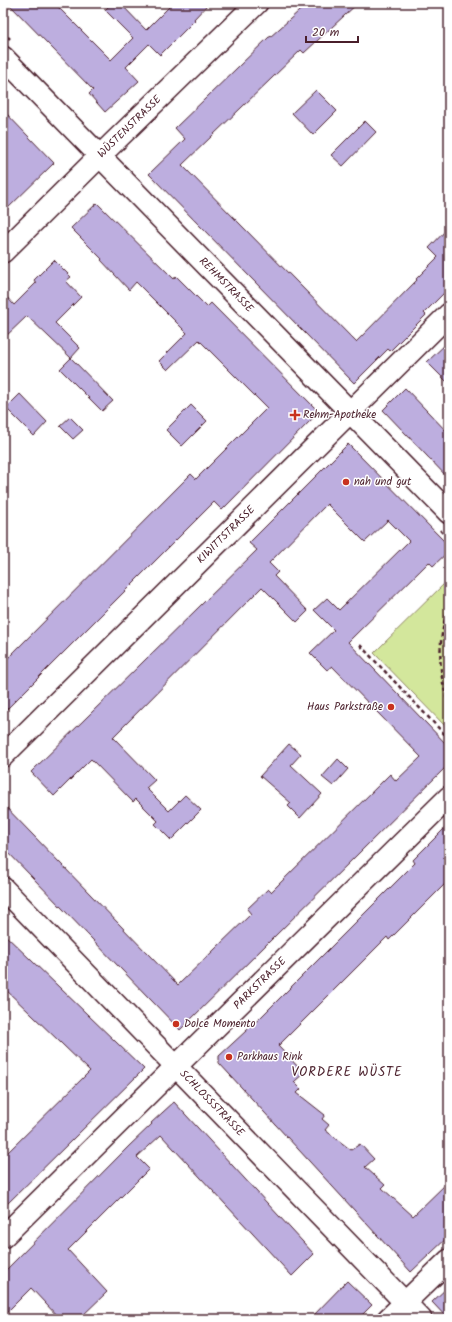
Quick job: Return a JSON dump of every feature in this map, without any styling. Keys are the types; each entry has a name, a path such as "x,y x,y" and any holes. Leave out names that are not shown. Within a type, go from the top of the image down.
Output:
{"street":[{"name":"WÜSTENSTRASSE","path":"3,252 257,3"},
{"name":"REHMSTRASSE","path":"3,57 449,513"},
{"name":"KIWITTSTRASSE","path":"3,756 449,314"},
{"name":"PARKSTRASSE","path":"3,1237 449,797"},
{"name":"SCHLOSSSTRASSE","path":"3,888 421,1319"},
{"path":"388,1319 449,1260"}],"path":[{"path":"449,606 444,621 440,651 440,671 449,704"},
{"path":"360,645 449,739"}],"green space":[{"path":"449,579 449,730 374,653"}],"building":[{"path":"8,3 54,3 111,60 133,38 105,10 112,3 120,3 146,30 173,3 209,3 194,19 195,20 160,55 149,44 126,67 139,81 105,112 89,94 93,90"},
{"path":"308,3 358,3 304,53 301,50 182,165 356,342 438,257 429,248 449,227 449,288 424,313 426,315 390,351 388,349 354,383 149,174 185,139 175,128 269,37"},
{"path":"316,90 337,111 313,135 292,113"},
{"path":"3,110 54,163 3,213"},
{"path":"365,121 376,132 343,166 331,155"},
{"path":"97,203 174,279 176,276 207,307 211,303 319,412 222,510 214,502 3,713 3,663 191,474 196,479 267,408 199,340 168,370 159,361 187,333 136,282 129,290 101,260 102,259 71,228"},
{"path":"54,260 71,277 66,281 81,297 55,323 80,348 71,358 27,316 3,339 3,293 14,305 36,283 34,280"},
{"path":"449,341 449,384 427,362"},
{"path":"71,358 113,401 102,411 60,369"},
{"path":"405,388 449,434 449,479 383,410"},
{"path":"20,394 47,422 34,436 6,408"},
{"path":"191,405 207,421 182,446 166,430"},
{"path":"70,417 83,430 73,439 60,426"},
{"path":"348,444 449,546 449,551 433,566 429,562 348,642 449,747 449,764 180,1030 3,847 3,804 178,985 251,914 247,909 268,889 271,892 390,774 396,781 421,757 332,666 327,670 310,653 334,630 314,610 327,598 339,610 409,541 388,520 365,542 327,504 269,563 278,572 274,576 308,611 297,622 262,587 113,737 155,780 146,788 169,811 185,795 201,810 171,840 155,824 158,821 136,799 133,802 91,759 54,796 31,772 257,550 249,543"},
{"path":"289,744 301,754 291,765 322,794 300,818 288,806 291,803 260,776"},
{"path":"338,759 348,769 333,786 322,777"},
{"path":"449,824 449,880 389,940 387,937 278,1046 304,1073 294,1082 301,1089 297,1093 325,1115 322,1119 329,1125 325,1130 351,1150 360,1144 374,1159 365,1167 385,1185 382,1188 413,1216 449,1181 449,1236 411,1272 219,1063 219,1056 260,1018 415,863 413,860"},
{"path":"3,933 144,1069 3,1208 3,1157 90,1071 3,987"},
{"path":"174,1102 314,1254 292,1276 161,1135 137,1157 149,1169 68,1250 107,1292 79,1319 60,1319 31,1288 3,1316 3,1273 152,1124 151,1123"},
{"path":"347,1281 372,1305 358,1319 310,1319"},
{"path":"449,1286 449,1319 448,1319 432,1302"}],"place":[{"name":"Rehm-Apotheke","path":"295,415"},
{"name":"nah und gut","path":"346,482"},
{"name":"Haus Parkstraße","path":"391,707"},
{"name":"Dolce Momento","path":"176,1024"},
{"name":"Parkhaus Rink","path":"229,1057"}],"district":[{"name":"VORDERE WÜSTE","path":"347,1072"}]}
